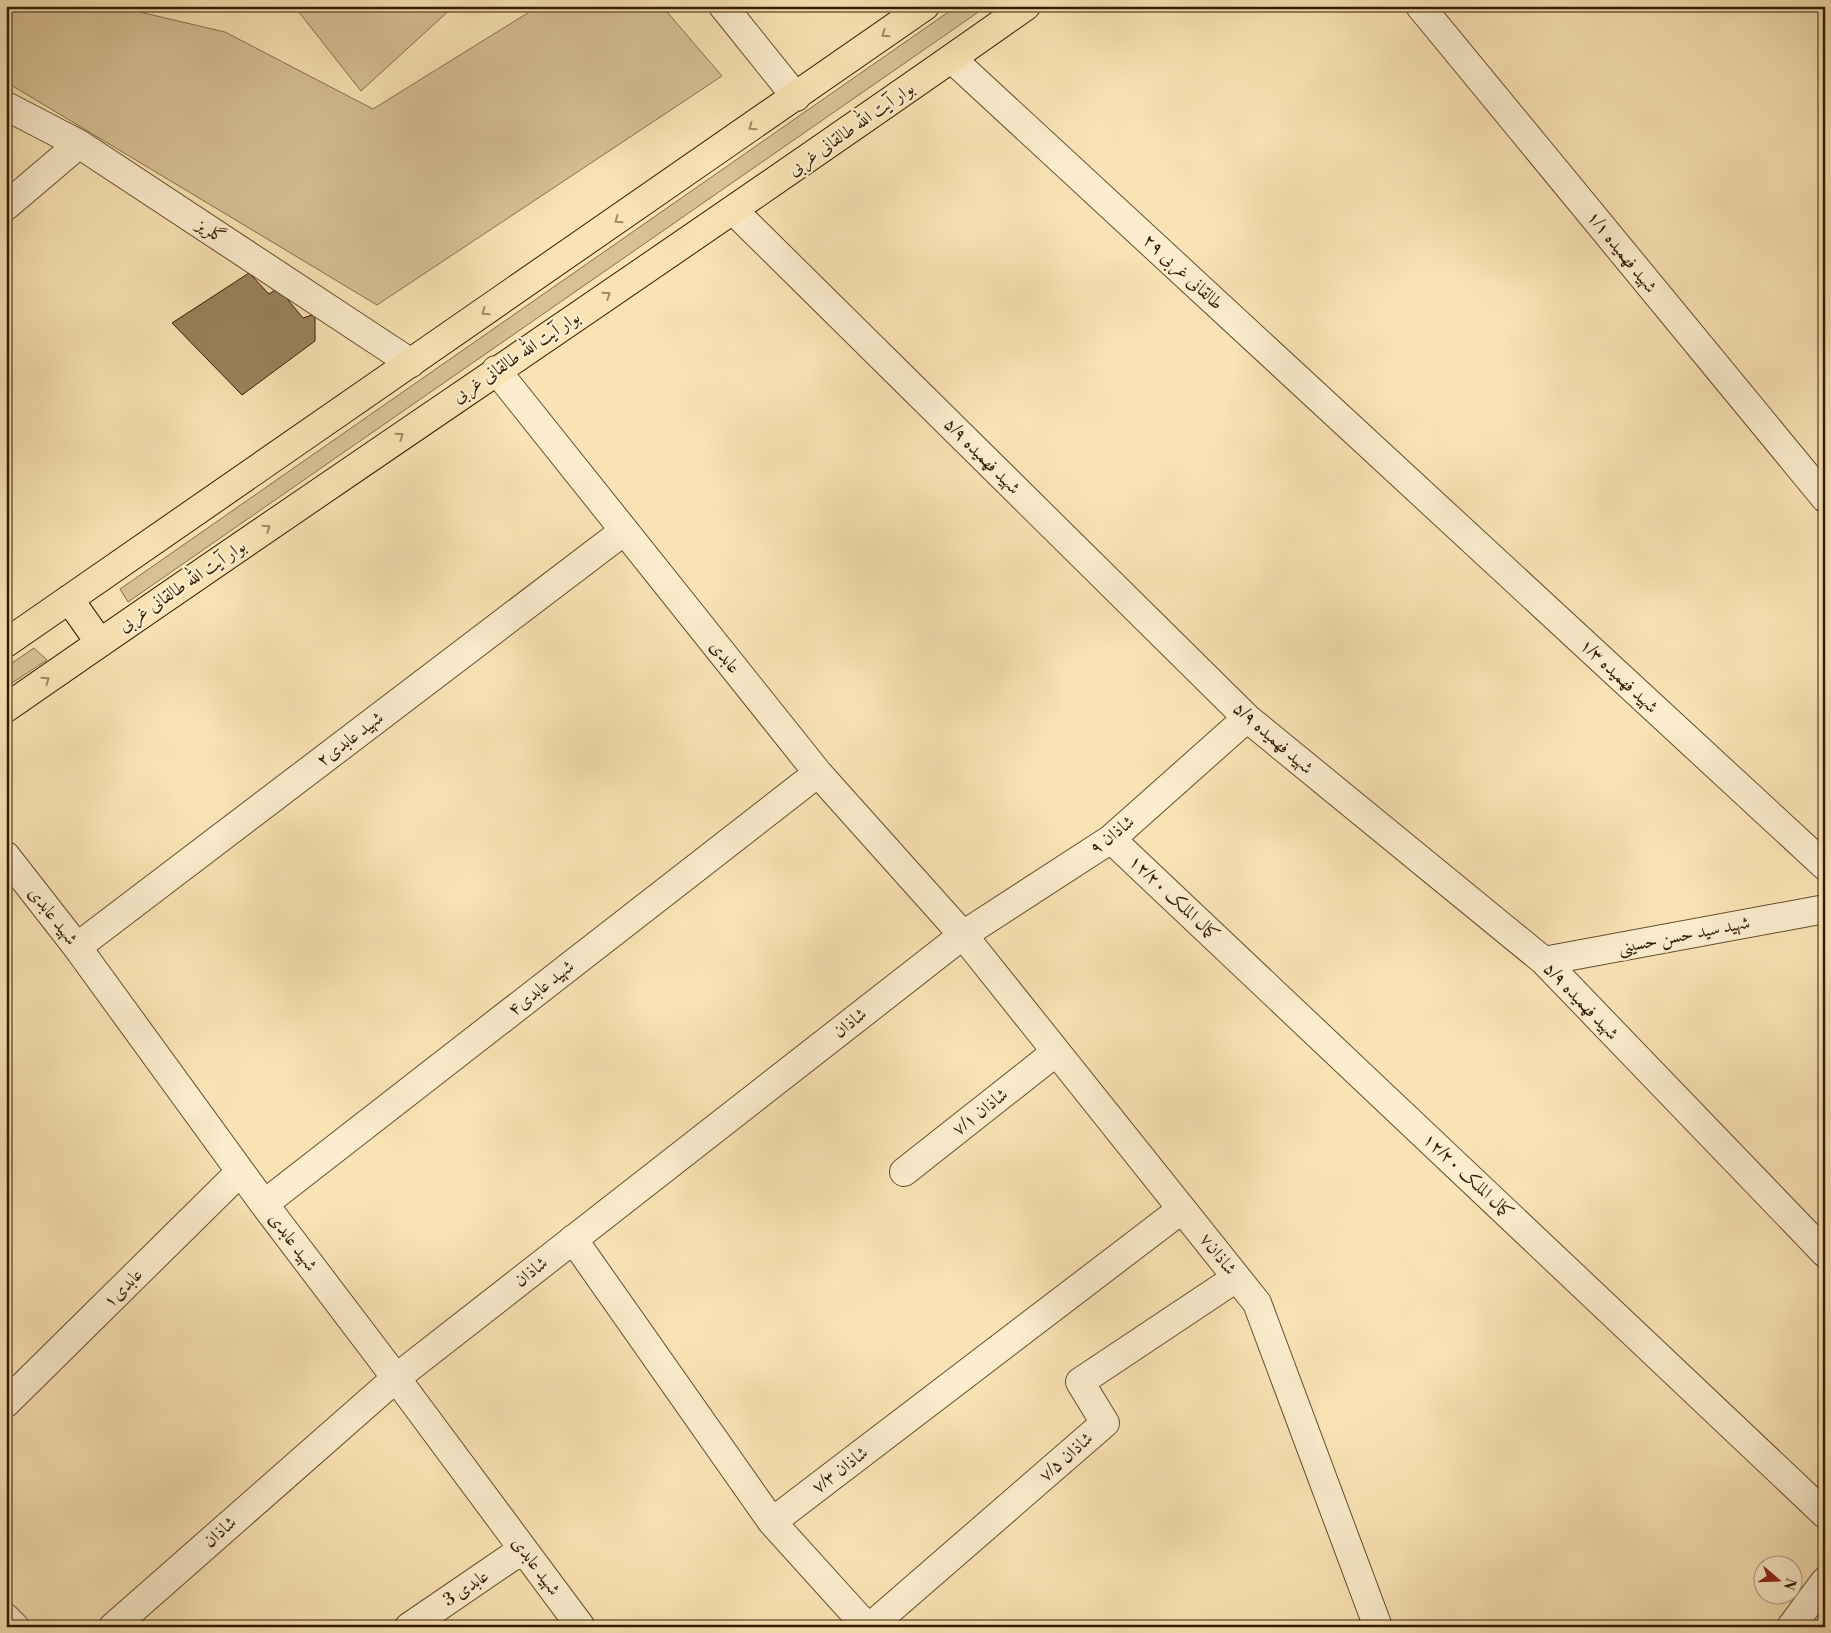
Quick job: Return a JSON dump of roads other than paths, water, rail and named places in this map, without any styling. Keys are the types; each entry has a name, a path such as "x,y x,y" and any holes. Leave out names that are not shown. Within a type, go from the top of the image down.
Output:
{"main road":[{"path":"6,643 925,6"},
{"name":"بوار آیت الله طالقانی غربی","path":"6,708 496,370 733,210 1026,6"},
{"path":"70,599 100,642"}],"street":[{"path":"723,6 796,97"},
{"name":"شهید فهمیده ۱/۱","path":"1420,6 1825,498"},
{"name":"طالقانی غربی ۲۹","path":"952,59 1413,486"},
{"name":"گلریز","path":"6,106 79,144 411,363"},
{"path":"6,206 79,144"},
{"name":"شهید فهمیده ۵/۹","path":"733,210 1247,718 1544,961 1825,1253"},
{"name":"عابدی","path":"496,370 818,773 963,935"},
{"name":"شهید فهمیده ۱/۳","path":"1413,486 1825,866"},
{"name":"شهید عابدی۲","path":"77,947 624,531"},
{"name":"شاذان ۹","path":"963,935 1111,839 1247,718"},
{"name":"شهید عابدی۴","path":"264,1204 818,773"},
{"name":"کمال الملک ۱۲/۲۰","path":"1111,839 1825,1514"},
{"name":"شهید عابدی","path":"6,856 77,947 240,1172 581,1627"},
{"name":"شهید سید حسن حسینی","path":"1544,961 1825,909"},
{"name":"شاذان۷","path":"963,935 1257,1304 1378,1627"},
{"name":"شاذان","path":"113,1627 396,1378 963,935"},
{"name":"شاذان ۷/۱","path":"904,1172 1056,1052"},
{"name":"عابدی۱","path":"6,1403 240,1172"},
{"name":"شاذان ۷/۳","path":"772,1522 1182,1209"},
{"path":"573,1239 772,1522"},
{"name":"شاذان ۷/۵","path":"772,1522 869,1627 1105,1423 1080,1382 1236,1278"},
{"name":"عابدی 3","path":"409,1627 523,1549"},
{"path":"1791,1627 1825,1581"},
{"path":"6,1618 14,1627"}]}
